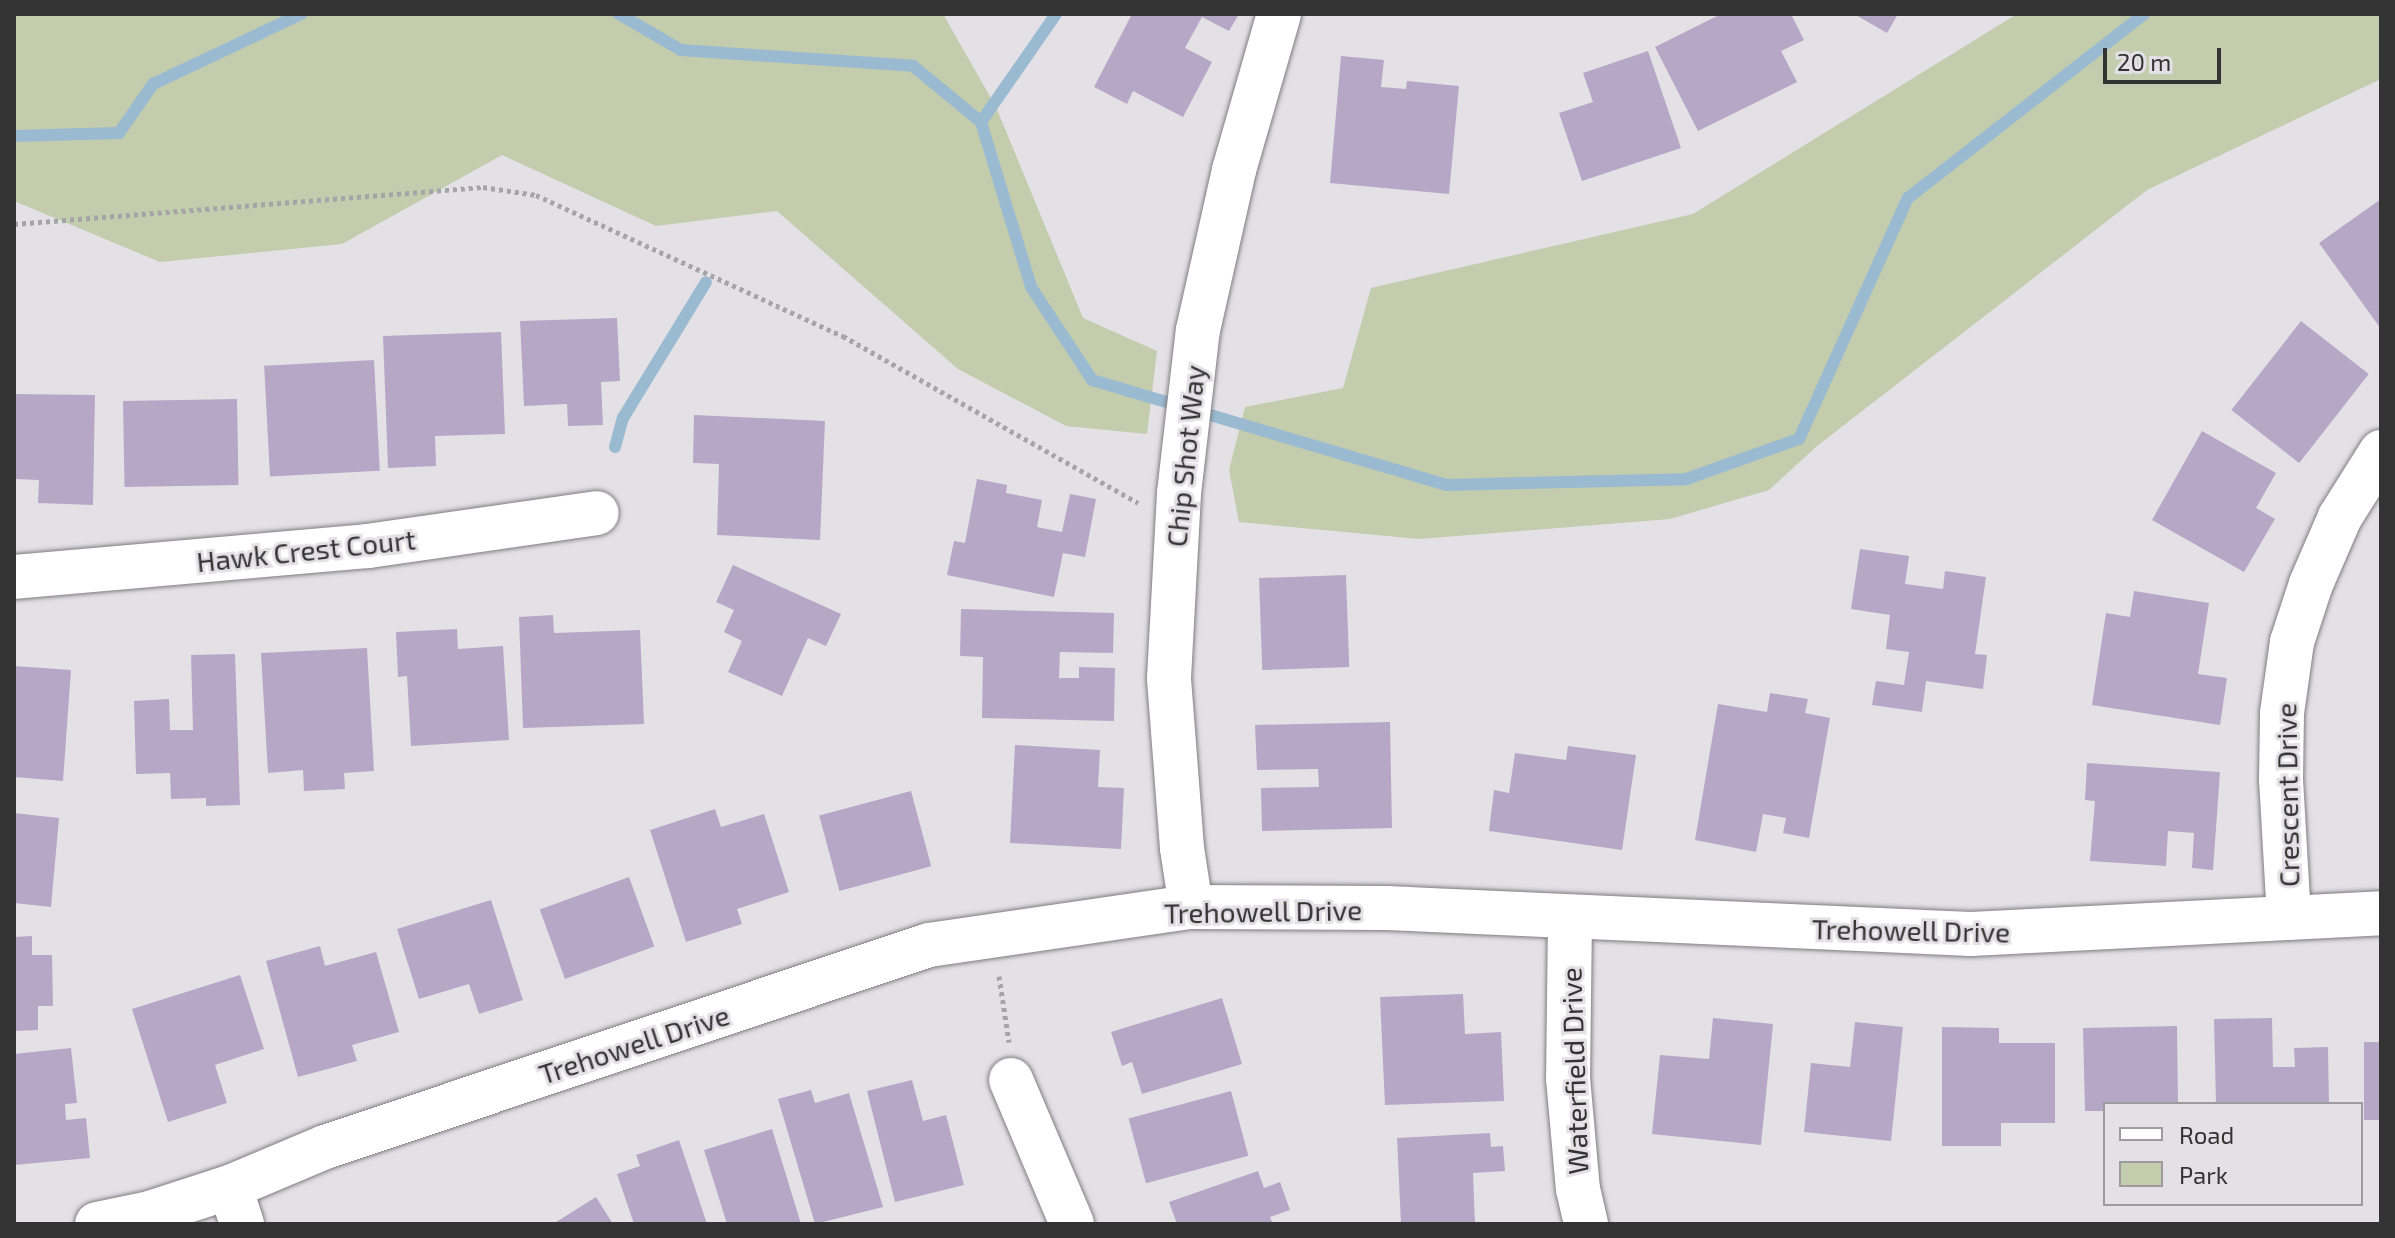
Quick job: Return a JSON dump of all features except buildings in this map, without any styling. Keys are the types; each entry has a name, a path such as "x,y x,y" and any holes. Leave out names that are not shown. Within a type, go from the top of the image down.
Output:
{"street":[{"name":"Chip Shot Way","path":"1191,907 1182,848 1169,678 1178,508 1198,330 1234,170 1279,14"},
{"name":"Crescent Drive","path":"2289,918 2281,779 2282,713 2292,642 2311,584 2340,517 2381,452"},
{"name":"Hawk Crest Court","path":"14,577 368,546 597,513"},
{"name":"Trehowell Drive","path":"97,1224 150,1213 236,1205 340,1142 929,945 1191,907 1387,908 1971,934 2087,931 2381,913"},
{"name":"Waterfield Drive","path":"1570,918 1568,1078 1578,1189 1586,1224"},
{"path":"1011,1080 1059,1220"}],"path":[{"path":"14,224 483,187 536,195 843,336 1074,470 1178,508"},
{"path":"995,936 1011,1080"}],"green space":[{"path":"14,14 943,14 996,107 1083,318 1157,351 1147,434 1066,426 958,369 777,211 656,226 502,155 342,244 160,262 14,201"},
{"path":"2017,14 2381,14 2381,79 2147,190 1817,446 1769,490 1670,519 1419,539 1239,522 1229,470 1245,407 1343,388 1371,288 1693,214"}],"waterway":[{"path":"14,136 119,133 153,84 301,14"},
{"path":"619,14 681,50 913,66 981,122 1031,287 1092,380 1446,485 1686,479 1799,439 1908,198 2144,14"},
{"path":"981,122 1056,14"},
{"path":"615,447 623,418 706,282"}]}
